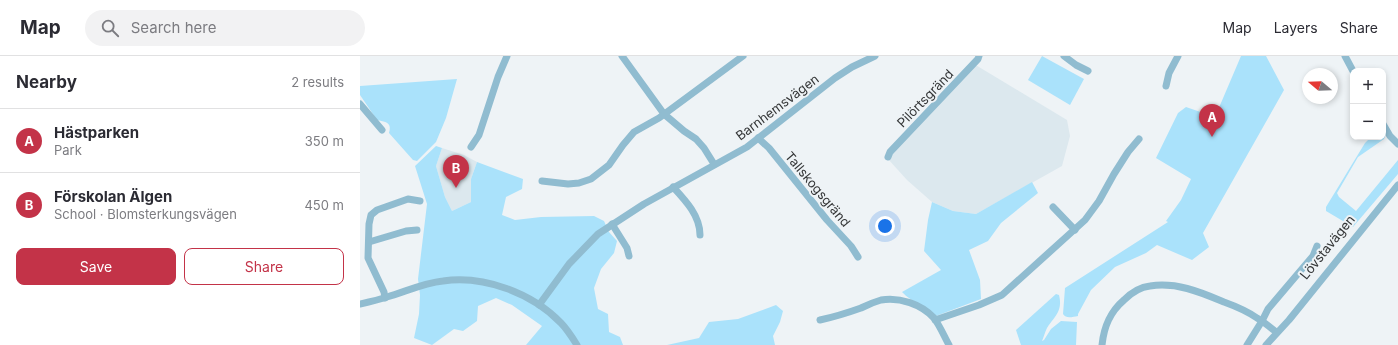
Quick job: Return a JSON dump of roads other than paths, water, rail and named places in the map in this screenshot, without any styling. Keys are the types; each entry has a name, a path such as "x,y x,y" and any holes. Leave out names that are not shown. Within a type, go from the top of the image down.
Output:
{"street":[{"path":"471,147 479,135 498,77 507,56"},
{"path":"622,56 664,114 696,139 704,148 714,164"},
{"path":"542,181 568,184 579,183 591,179 609,166 634,132 664,114 743,56"},
{"name":"Barnhemsvägen","path":"539,305 579,252 598,234 673,187 747,147 827,84 852,67 875,56"},
{"name":"Pilörtsgränd","path":"888,157 890,152 978,60 979,56"},
{"path":"1064,56 1076,65 1088,71"},
{"path":"1166,86 1169,73 1178,56"},
{"path":"1345,56 1351,68"},
{"path":"360,104 382,130"},
{"path":"1386,129 1398,144"},
{"name":"Tallskogsgränd","path":"758,138 769,148 827,220 851,246 858,257"},
{"path":"935,320 979,305 1002,295 1085,220 1099,201 1128,152 1139,139"},
{"name":"Lövstavägen","path":"1266,345 1285,317 1398,178"},
{"name":"Lövstavägen","path":"1276,332 1289,320 1398,185"},
{"path":"673,187 686,202 695,216 699,225 700,235"},
{"path":"386,298 368,258 369,224 373,213 408,200 420,201"},
{"path":"1053,206 1075,230"},
{"path":"612,224 627,248 629,256"},
{"path":"369,242 406,231 417,230"},
{"path":"1247,345 1268,309 1313,256 1317,246"},
{"path":"360,304 386,298 425,284 443,281 460,280 493,284 510,290 539,305 561,323 577,345"},
{"path":"1102,345 1105,326 1113,311 1127,297 1142,288 1150,286 1175,286 1193,289 1243,310 1262,321 1276,332"},
{"path":"820,320 836,317 880,300 894,300 916,304 924,309 935,320 949,345"}],"place":[{"name":"Hästparken","path":"1212,137"},
{"name":"Förskolan Älgen","path":"456,188"}]}
